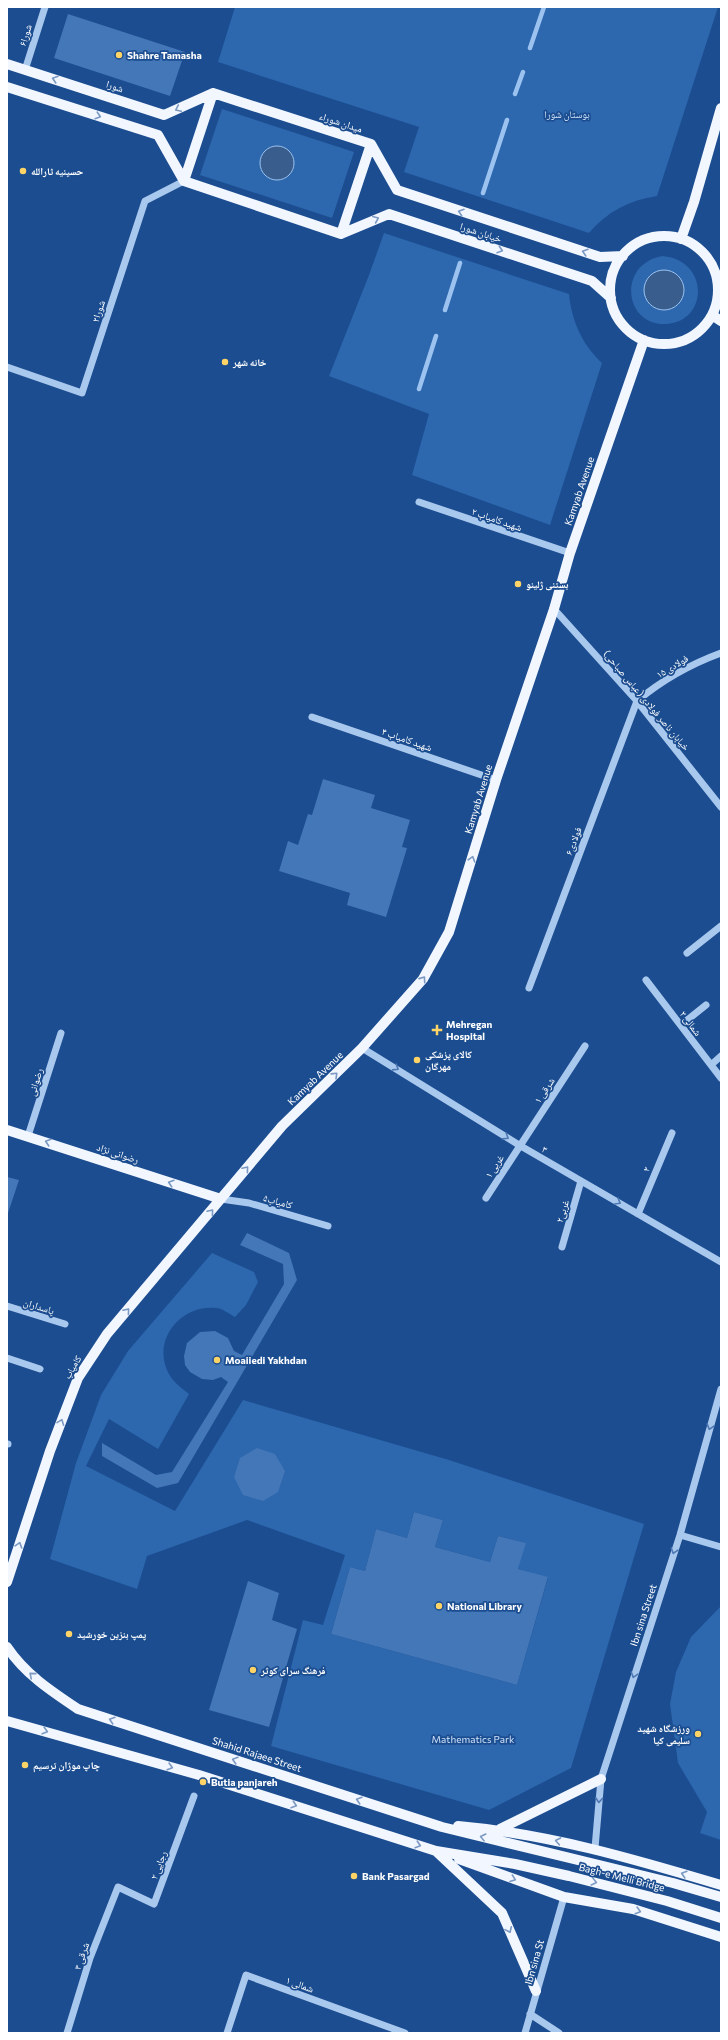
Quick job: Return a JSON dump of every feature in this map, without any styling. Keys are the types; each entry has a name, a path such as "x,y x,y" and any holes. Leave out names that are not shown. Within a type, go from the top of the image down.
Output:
{"main road":[{"name":"شورا","path":"7,64 164,115 213,93"},
{"path":"7,87 158,135 184,181 341,234"},
{"name":"میدان شوراء","path":"213,93 371,144 341,234"},
{"path":"184,181 213,93"},
{"path":"681,239 694,202 721,108"},
{"name":"خیابان شورا","path":"371,144 397,190 600,257 623,256"},
{"name":"خیابان شورا","path":"341,234 389,214 592,281 611,298"},
{"path":"671,236 681,239 700,249 707,256 716,275 718,295 717,318 697,332 677,343 655,343 644,340 625,328 618,319 611,298 612,275 623,256 631,248 650,238 671,236"},
{"name":"Kamyab Avenue","path":"221,1199 282,1126 362,1048 423,979 449,932 496,780 554,609 570,553 644,340"},
{"name":"رضوانی نژاد","path":"7,1130 221,1199"},
{"name":"کامیاب","path":"7,1582 50,1451 78,1378 107,1334 221,1199"},
{"name":"Shahid Rajaee Street","path":"7,1647 18,1664 45,1686 78,1709 428,1823 521,1846"},
{"path":"7,1721 199,1775 436,1851 564,1897 633,1909 721,1936"},
{"path":"500,1830 601,1779"},
{"path":"428,1823 500,1830 595,1848 721,1885"},
{"name":"Bagh-e Melli Bridge","path":"521,1846 576,1858 673,1883 721,1898"},
{"path":"436,1851 502,1913 536,1991"},
{"name":"Bagh-e Melli Bridge","path":"436,1851 515,1864 667,1901 721,1918"}],"street":[{"name":"شورا۶","path":"25,70 45,7"},
{"name":"شورا۳","path":"7,367 82,393 145,202 184,181"},
{"name":"شهید کامیاب ۲","path":"419,502 570,553"},
{"name":"خیابان ناصر فولادی (عباس صباحی)","path":"554,609 637,701 721,807"},
{"name":"فولادی ۱۵","path":"637,701 648,692 699,661 721,653"},
{"name":"فولادی۶","path":"529,988 637,701"},
{"name":"شهید کامیاب ۴","path":"312,717 496,780"},
{"path":"687,953 721,926"},
{"name":"۲ شمالی","path":"646,980 721,1078"},
{"path":"681,1025 706,1005"},
{"name":"رضوانی","path":"28,1136 61,1033"},
{"name":"۱ شرقی","path":"520,1145 585,1046"},
{"name":"۳","path":"362,1048 520,1145 721,1262"},
{"path":"711,1065 721,1056"},
{"name":"۲","path":"638,1214 672,1133"},
{"name":"۱ غربی","path":"486,1198 520,1145"},
{"name":"غربی۲","path":"562,1248 581,1181"},
{"name":"کامیاب۵","path":"221,1199 249,1203 328,1226"},
{"name":"پاسداران","path":"7,1306 65,1324"},
{"path":"7,1358 40,1369"},
{"name":"Ibn sina Street","path":"595,1848 601,1779 680,1536 721,1389"},
{"path":"680,1536 721,1547"},
{"name":"رجایی ۲","path":"118,1887 154,1904 194,1796"},
{"name":"شرقی ۳","path":"67,2033 90,1958 118,1887"},
{"name":"Ibn sina St","path":"525,2033 564,1897"},
{"name":"شمالی ۱","path":"227,2033 246,1975 405,2033"},
{"path":"530,2014 559,2033"}],"green space":[{"name":"بوستان شورا","path":"235,7 718,7 657,196 637,201 619,208 603,219 589,233 404,172 419,127 218,62"},
{"path":"222,109 354,152 332,218 200,175"},
{"path":"384,233 569,294 575,323 579,332 589,348 602,363 550,525 412,475 429,414 329,376"},
{"path":"663,256 678,260 689,268 696,279 698,291 696,302 690,313 681,320 667,324 652,322 641,316 634,306 631,294 632,281 638,270 648,261"},
{"name":"Mathematics Park","path":"212,1253 254,1272 258,1282 246,1305 235,1317 218,1308 204,1308 192,1311 182,1317 174,1325 168,1335 164,1346 164,1358 167,1370 173,1380 189,1394 158,1449 109,1419 86,1466 175,1511 243,1400 449,1460 644,1524 571,1768 489,1810 271,1746 303,1620 323,1625 345,1555 247,1520 147,1556 137,1589 50,1559 76,1463 101,1395 128,1351","holes":["414,1512 443,1520 435,1547 490,1562 498,1536 525,1543 518,1569 548,1578 517,1685 331,1634 350,1567 365,1571 376,1529 407,1538"]},
{"name":"ورزشگاه شهید سلیمی کیا","path":"721,1606 721,1840 700,1833 707,1812 678,1763 670,1704 676,1672 691,1637"}],"shaded area":[{"path":"280,146 287,148 292,153 294,163 292,173 287,178 274,180 267,178 262,173 260,160 262,153 267,148"},
{"path":"664,270 672,272 678,276 682,282 684,290 682,298 678,304 672,308 664,310 656,308 650,304 646,298 644,290 646,282 650,276 656,272"}],"building":[{"name":"Shahre Tamasha","path":"68,14 185,52 170,96 54,58"},
{"path":"323,779 375,795 371,808 410,820 402,847 407,848 386,917 347,905 350,893 279,871 288,841 298,845 308,814 312,815"},
{"path":"7,1177 19,1180 7,1216"},
{"name":"Moaiiedi Yakhdan","path":"247,1233 289,1253 297,1280 178,1483 157,1488 102,1456 102,1443 156,1475 172,1472 228,1382 221,1377 213,1380 202,1379 190,1372 185,1365 184,1356 187,1343 200,1332 215,1331 228,1338 234,1351 242,1355 284,1284 283,1264 240,1245"},
{"path":"257,1448 275,1454 285,1471 278,1492 263,1501 243,1495 234,1477 240,1458"},
{"name":"National Library","path":"414,1512 443,1520 435,1547 490,1562 498,1536 526,1543 518,1569 548,1577 517,1685 331,1634 350,1567 365,1571 376,1529 407,1538"},
{"name":"فرهنگ سرای کوثر","path":"248,1581 279,1593 272,1620 297,1629 269,1727 209,1710"}],"waterway":[{"path":"530,48 544,7"},
{"path":"515,94 523,72"},
{"path":"483,193 507,120"},
{"path":"445,310 460,263"},
{"path":"419,389 436,336"}],"place":[{"name":"Shahre Tamasha","path":"119,55"},
{"name":"حسینیه ثارالله","path":"23,171"},
{"name":"خانه شهر","path":"225,362"},
{"name":"بستنی ژلینو","path":"518,584"},
{"name":"Mehregan Hospital","path":"437,1030"},
{"name":"کالای پزشکی مهرگان","path":"417,1060"},
{"name":"Moaiiedi Yakhdan","path":"217,1360"},
{"name":"National Library","path":"439,1606"},
{"name":"پمپ بنزین خورشید","path":"69,1634"},
{"name":"فرهنگ سرای کوثر","path":"253,1670"},
{"name":"ورزشگاه شهید سلیمی کیا","path":"698,1734"},
{"name":"چاپ موژان ترسیم","path":"25,1765"},
{"name":"Butia panjareh","path":"203,1782"},
{"name":"Bank Pasargad","path":"354,1876"}]}
